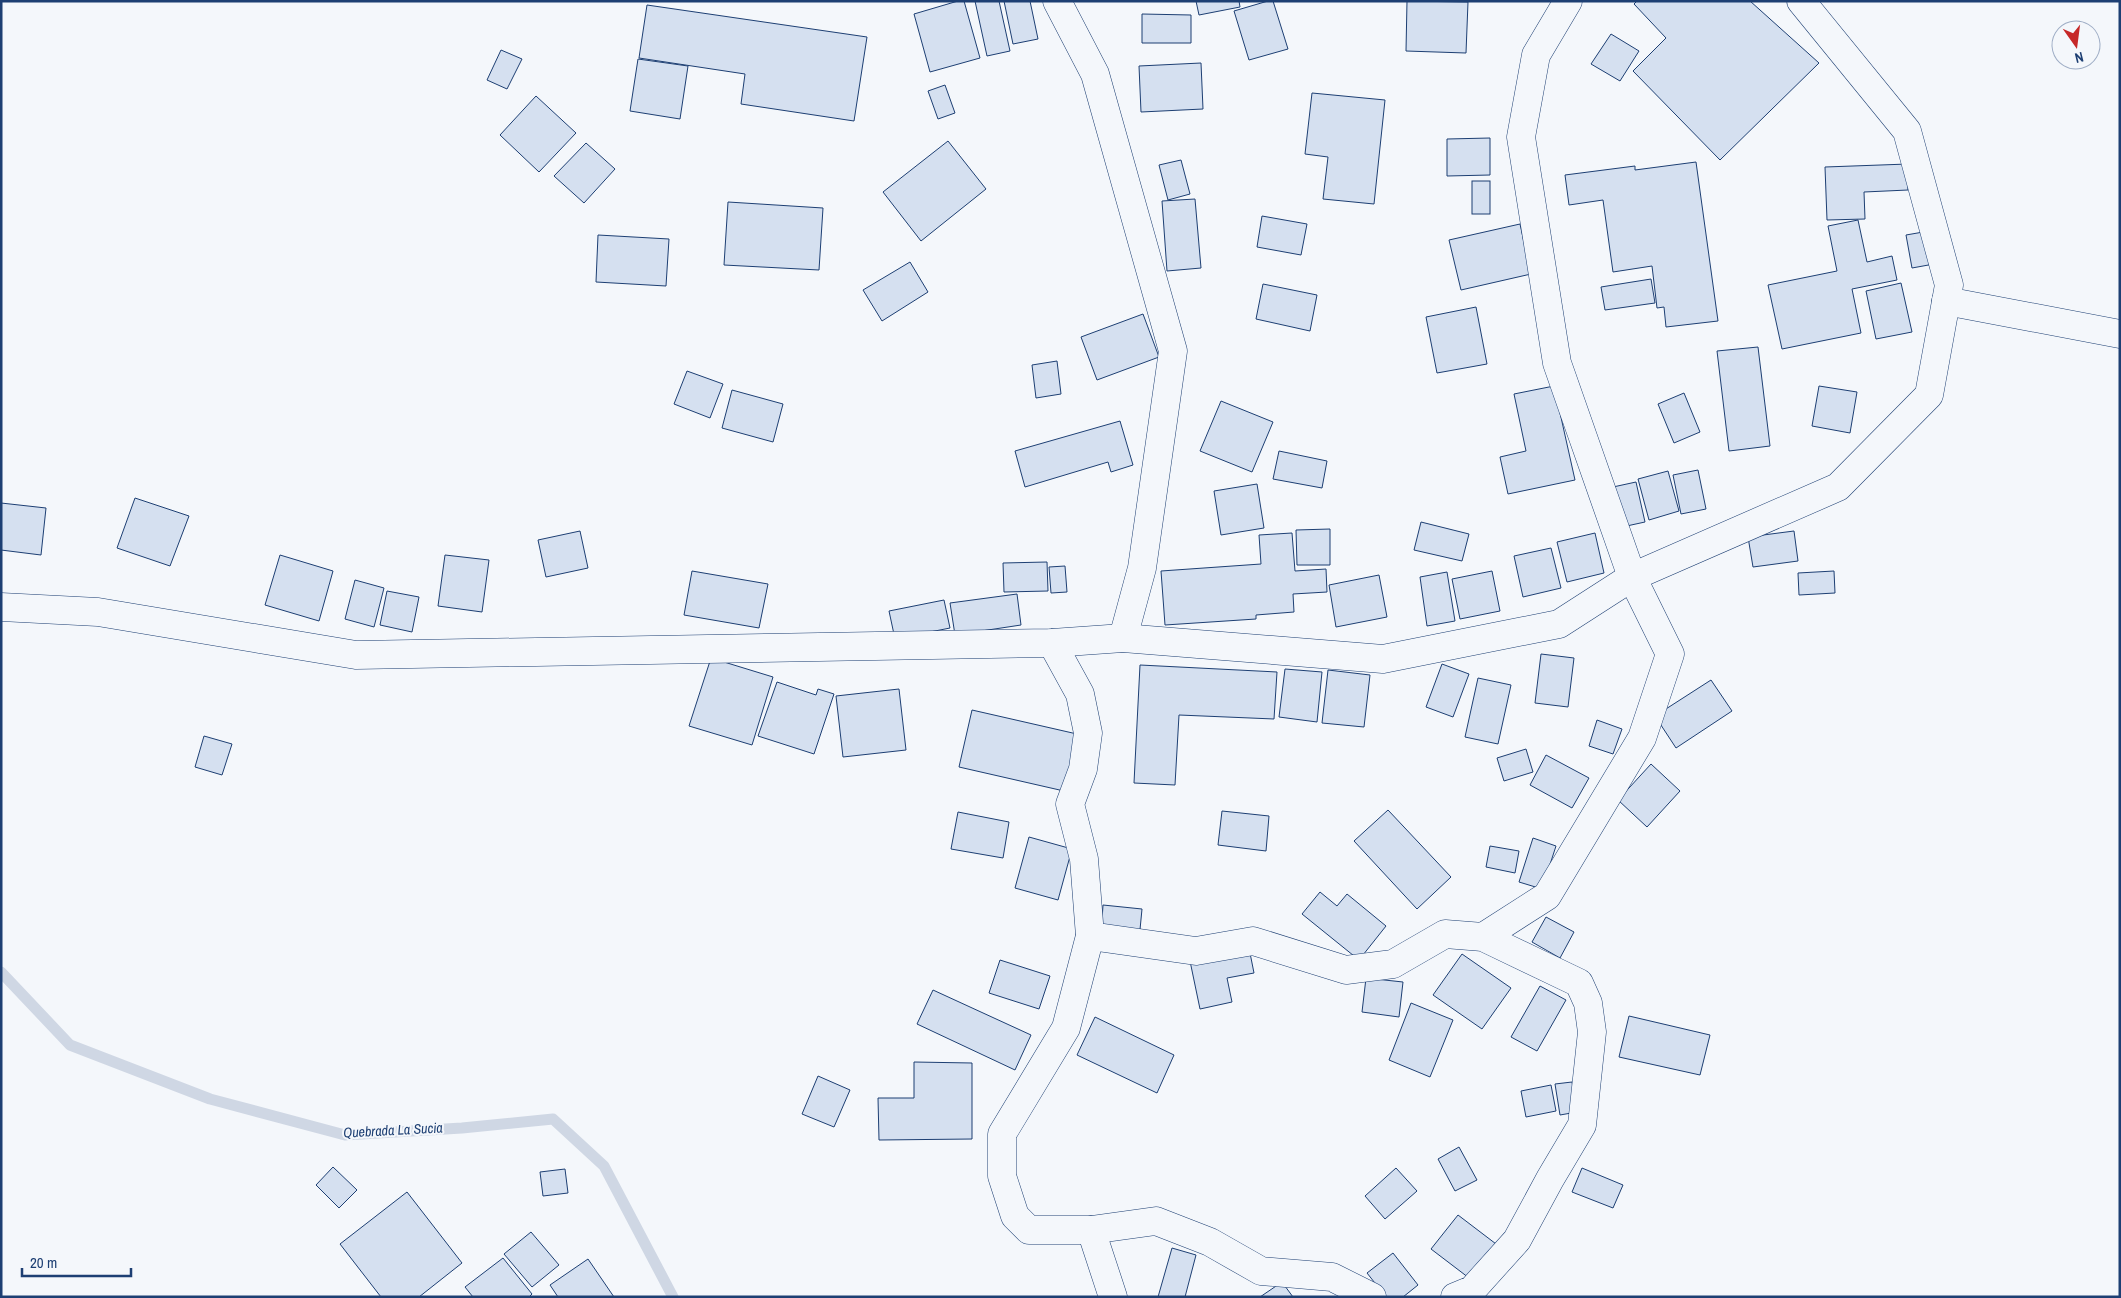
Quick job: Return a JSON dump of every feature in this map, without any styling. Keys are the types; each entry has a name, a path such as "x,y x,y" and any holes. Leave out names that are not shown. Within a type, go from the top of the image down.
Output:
{"street":[{"path":"1057,1 1095,74 1173,351 1142,568 1123,638"},
{"path":"1483,937 1547,896 1642,738 1670,654 1632,577 1557,363 1521,138 1536,55 1568,1"},
{"path":"1,607 98,612 356,655 1052,643 1123,638 1383,659 1559,624 1632,577 1838,487 1929,395 1949,285 1907,131 1801,1"},
{"path":"1946,301 2120,334"},
{"path":"1052,643 1080,694 1088,733 1083,769 1070,804 1084,859 1090,936 1066,1028 1002,1134 1002,1176 1016,1216 1029,1230 1090,1230 1156,1221 1210,1242 1262,1271 1332,1277 1372,1297"},
{"path":"1090,936 1196,951 1254,941 1346,970 1393,964 1445,934 1483,937 1579,983 1588,1003 1592,1032 1582,1125 1517,1240 1472,1290 1455,1297"},
{"path":"1090,1230 1113,1297"}],"building":[{"path":"958,1 964,1 980,58 930,72 914,14"},
{"path":"975,1 999,1 1010,51 987,56"},
{"path":"1004,1 1030,1 1038,39 1013,44"},
{"path":"1196,1 1239,1 1240,7 1199,15"},
{"path":"1273,1 1288,49 1249,60 1234,11"},
{"path":"1407,1 1468,2 1466,53 1406,51"},
{"path":"1637,1 1750,1 1819,63 1720,160 1633,71 1666,38 1634,4"},
{"path":"647,5 867,37 854,121 741,104 745,74 639,58"},
{"path":"1142,14 1191,15 1191,43 1142,43"},
{"path":"1611,34 1639,51 1620,81 1591,64"},
{"path":"501,50 522,59 507,89 487,80"},
{"path":"638,59 688,66 680,119 630,111"},
{"path":"1201,63 1203,109 1141,112 1139,66"},
{"path":"945,85 955,113 938,119 928,91"},
{"path":"1312,93 1385,100 1374,204 1323,199 1328,157 1305,154"},
{"path":"536,96 576,133 539,172 500,135"},
{"path":"1490,138 1490,175 1447,176 1447,139"},
{"path":"948,141 986,189 921,241 883,192"},
{"path":"586,143 615,169 584,203 554,176"},
{"path":"1181,160 1190,194 1168,200 1159,165"},
{"path":"1696,162 1718,321 1666,327 1664,307 1657,308 1652,266 1613,272 1603,200 1569,205 1565,175 1635,166 1635,170"},
{"path":"1908,164 1908,190 1864,192 1865,219 1827,220 1825,167"},
{"path":"1472,181 1490,181 1490,214 1472,214"},
{"path":"1195,199 1201,268 1167,271 1162,201"},
{"path":"728,202 823,208 819,270 724,265"},
{"path":"1262,216 1307,224 1301,255 1257,247"},
{"path":"1858,220 1867,262 1892,256 1897,280 1852,289 1861,333 1782,349 1768,285 1837,271 1828,226"},
{"path":"1520,224 1531,274 1461,290 1449,240"},
{"path":"1929,231 1934,264 1912,268 1906,235"},
{"path":"598,235 669,239 666,286 596,282"},
{"path":"910,262 928,292 882,321 863,290"},
{"path":"1651,279 1655,303 1605,310 1601,287"},
{"path":"1901,283 1912,332 1876,339 1866,291"},
{"path":"1263,284 1317,295 1310,331 1256,319"},
{"path":"1476,307 1487,364 1437,373 1426,317"},
{"path":"1143,314 1159,357 1097,380 1081,337"},
{"path":"1758,347 1770,446 1729,451 1717,351"},
{"path":"1057,361 1061,394 1036,398 1032,365"},
{"path":"687,371 723,384 710,418 674,404"},
{"path":"1554,386 1575,480 1508,494 1500,457 1526,451 1514,394"},
{"path":"1819,386 1857,392 1850,433 1812,426"},
{"path":"732,390 783,404 773,442 722,428"},
{"path":"1684,393 1700,432 1674,443 1658,404"},
{"path":"1221,401 1273,422 1252,472 1200,451"},
{"path":"1120,421 1133,465 1111,472 1108,462 1025,487 1015,451"},
{"path":"1279,451 1327,461 1322,488 1273,479"},
{"path":"1698,470 1706,509 1681,514 1673,475"},
{"path":"1668,471 1679,511 1649,520 1638,479"},
{"path":"1636,482 1645,522 1622,527 1613,487"},
{"path":"1257,484 1264,528 1221,535 1214,491"},
{"path":"135,498 189,516 170,566 117,548"},
{"path":"1,503 46,508 41,555 1,550"},
{"path":"1421,522 1469,534 1462,561 1414,550"},
{"path":"1330,529 1330,565 1297,565 1296,530"},
{"path":"580,531 588,568 546,577 538,540"},
{"path":"1794,531 1798,561 1753,567 1748,537"},
{"path":"1292,533 1295,571 1326,569 1327,592 1293,594 1294,612 1256,615 1256,619 1165,625 1161,571 1261,564 1259,535"},
{"path":"1595,533 1604,573 1567,582 1557,542"},
{"path":"1551,548 1561,588 1523,597 1514,556"},
{"path":"280,555 333,571 319,621 265,605"},
{"path":"445,555 489,560 482,612 438,606"},
{"path":"1047,562 1048,591 1004,592 1003,563"},
{"path":"1065,566 1067,592 1051,593 1049,567"},
{"path":"692,571 768,584 759,628 684,615"},
{"path":"1492,571 1500,611 1460,619 1452,579"},
{"path":"1834,571 1835,593 1799,595 1798,573"},
{"path":"1447,572 1455,621 1427,626 1420,577"},
{"path":"1379,575 1387,617 1336,627 1329,585"},
{"path":"355,580 384,588 374,627 345,619"},
{"path":"387,591 419,597 412,632 380,625"},
{"path":"1017,594 1021,625 955,635 950,603"},
{"path":"944,600 950,628 895,639 889,611"},
{"path":"1541,654 1574,658 1568,707 1535,703"},
{"path":"711,658 773,677 752,745 689,726"},
{"path":"1442,664 1469,674 1453,717 1426,707"},
{"path":"1140,665 1277,672 1274,719 1179,715 1175,785 1134,783"},
{"path":"1285,669 1322,672 1317,722 1279,717"},
{"path":"1328,670 1370,675 1364,727 1322,723"},
{"path":"1478,678 1511,685 1498,744 1465,737"},
{"path":"1711,680 1732,711 1676,748 1655,716"},
{"path":"777,682 816,695 818,689 834,694 814,754 758,736"},
{"path":"899,689 906,750 843,757 836,696"},
{"path":"972,710 1077,734 1064,791 959,767"},
{"path":"1597,720 1622,729 1613,754 1589,746"},
{"path":"204,736 232,744 222,775 195,767"},
{"path":"1526,749 1533,772 1504,781 1497,758"},
{"path":"1546,755 1589,778 1572,808 1530,785"},
{"path":"1651,764 1680,791 1647,827 1618,800"},
{"path":"1388,810 1451,877 1417,909 1354,841"},
{"path":"1222,811 1269,816 1266,851 1218,845"},
{"path":"958,812 1009,822 1003,858 951,849"},
{"path":"1029,837 1072,849 1058,900 1015,888"},
{"path":"1533,838 1556,846 1542,889 1519,882"},
{"path":"1490,846 1519,851 1515,873 1486,867"},
{"path":"1320,892 1337,906 1347,894 1386,926 1359,960 1302,914"},
{"path":"1103,905 1142,909 1139,940 1101,936"},
{"path":"1546,917 1574,932 1560,958 1532,942"},
{"path":"1249,948 1254,973 1227,978 1232,1002 1200,1009 1190,961"},
{"path":"1462,954 1511,988 1482,1029 1433,995"},
{"path":"1000,960 1050,976 1039,1009 989,993"},
{"path":"1366,978 1403,982 1399,1017 1362,1012"},
{"path":"1540,986 1566,1000 1537,1051 1511,1037"},
{"path":"933,990 1031,1035 1015,1070 917,1024"},
{"path":"1411,1003 1453,1020 1430,1077 1389,1060"},
{"path":"1629,1016 1710,1035 1700,1075 1619,1057"},
{"path":"1095,1017 1174,1055 1157,1093 1077,1055"},
{"path":"914,1062 972,1063 972,1139 879,1140 878,1098 914,1098"},
{"path":"818,1076 850,1090 834,1127 802,1114"},
{"path":"1572,1082 1577,1112 1560,1115 1555,1084"},
{"path":"1551,1085 1556,1111 1526,1117 1521,1091"},
{"path":"1459,1147 1477,1180 1455,1191 1438,1159"},
{"path":"333,1167 357,1190 339,1208 316,1185"},
{"path":"1396,1168 1417,1191 1385,1219 1365,1196"},
{"path":"1582,1168 1623,1185 1613,1208 1572,1192"},
{"path":"565,1169 568,1193 543,1196 540,1172"},
{"path":"407,1192 462,1263 419,1297 381,1297 340,1244"},
{"path":"1458,1215 1500,1247 1473,1281 1431,1249"},
{"path":"531,1232 559,1265 532,1287 504,1254"},
{"path":"1172,1248 1196,1255 1185,1297 1158,1297"},
{"path":"1393,1253 1418,1285 1403,1297 1386,1297 1367,1273"},
{"path":"503,1258 532,1294 529,1297 473,1297 465,1287"},
{"path":"588,1259 614,1297 558,1297 550,1285"},
{"path":"1282,1282 1293,1297 1260,1297"}],"waterway":[{"name":"Quebrada La Sucia","path":"1,972 70,1045 210,1099 345,1135 462,1128 553,1119 604,1166 673,1297"}]}
